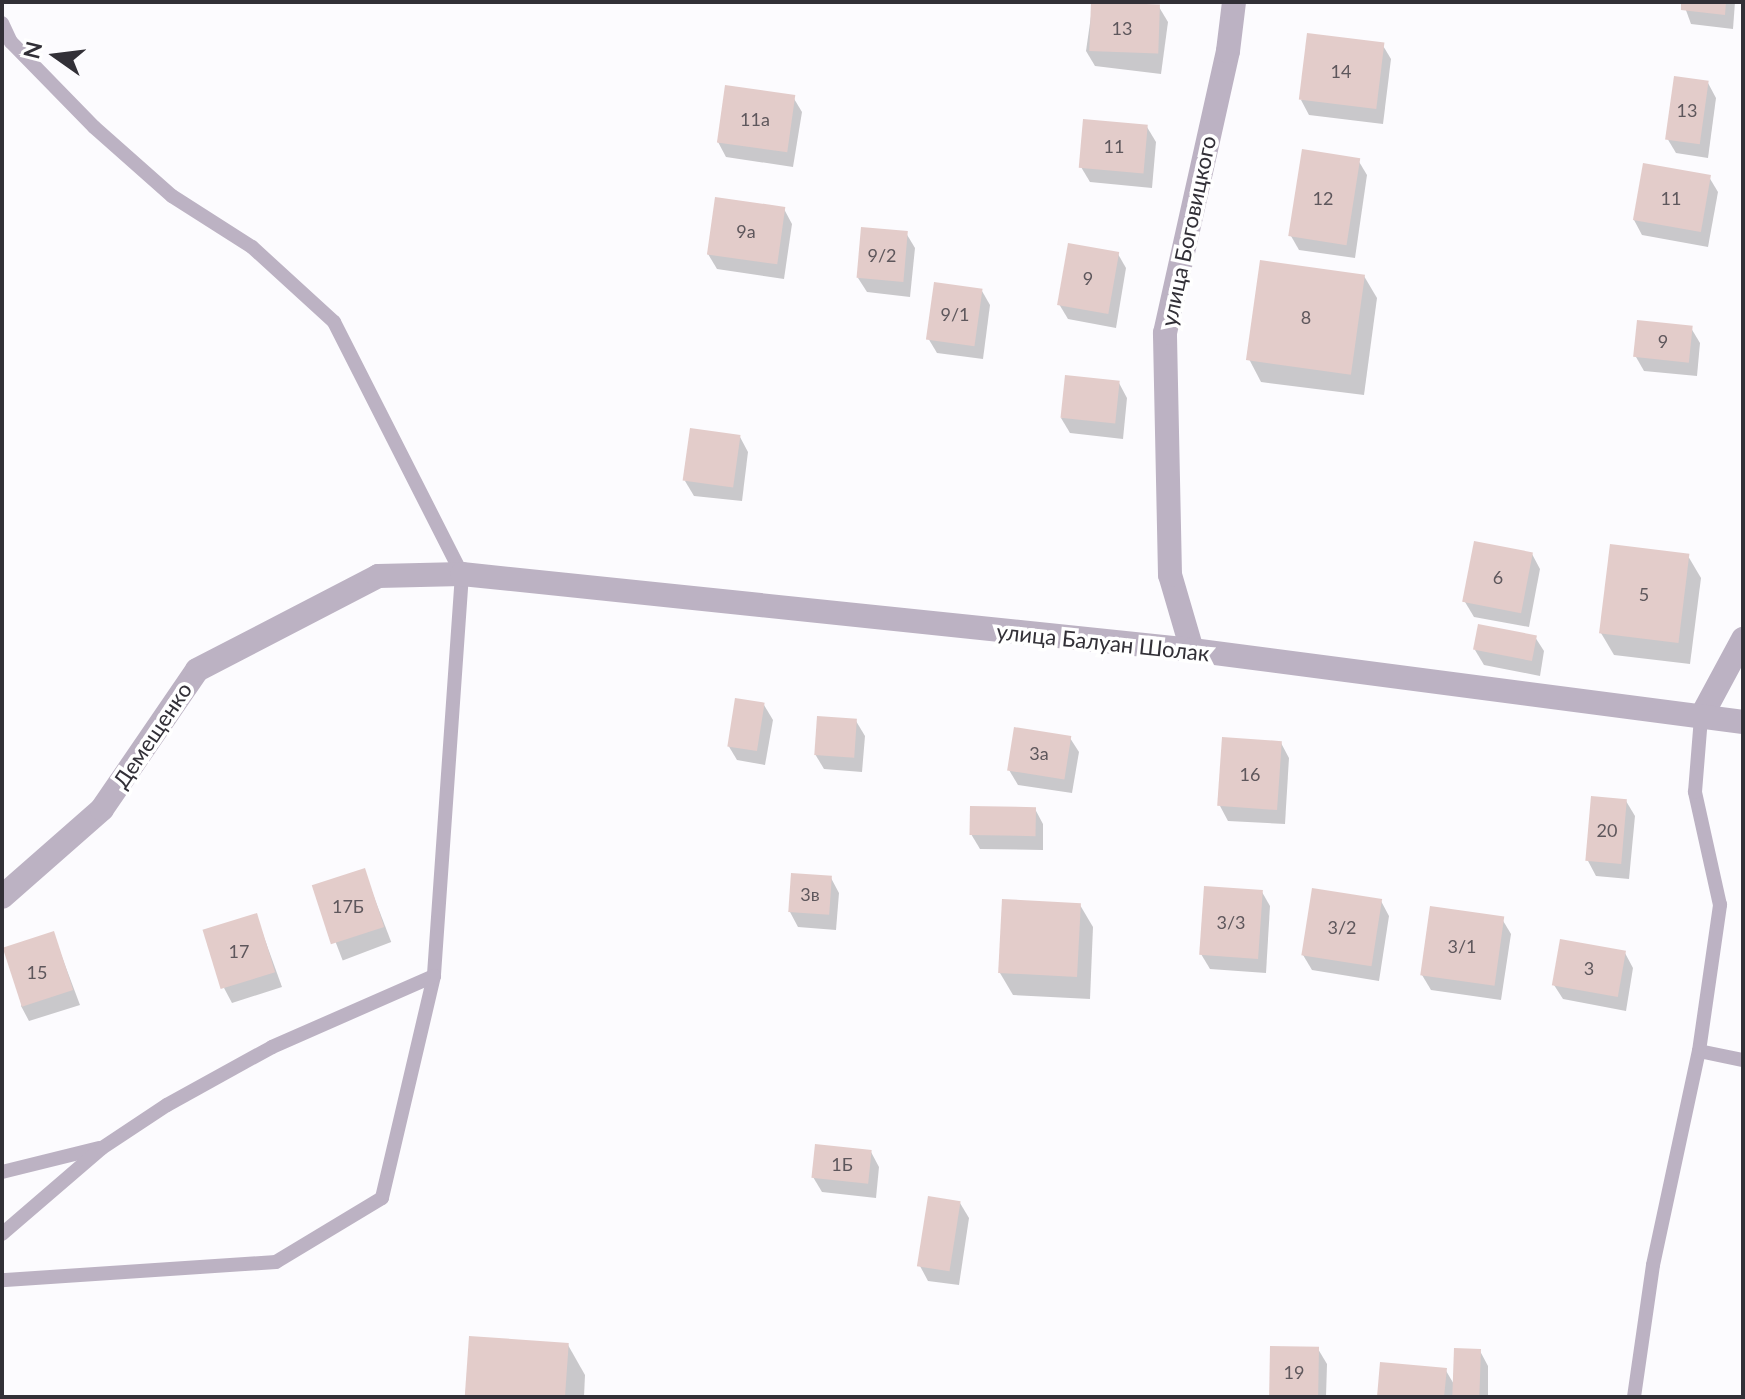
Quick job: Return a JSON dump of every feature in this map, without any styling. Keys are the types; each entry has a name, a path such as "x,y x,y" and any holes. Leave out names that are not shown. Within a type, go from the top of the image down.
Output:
{"street":[{"name":"улица Боговицкого","path":"1192,650 1170,575 1165,333 1234,2"},
{"name":"улица Балуан Шолак","path":"462,574 1192,650 1743,722"},
{"name":"Демещенко","path":"2,897 102,809 197,670 378,576 462,574"},
{"path":"1701,717 1743,639"}],"lane":[{"path":"2,23 11,42 94,127 172,196 252,247 334,322 462,574 434,976 382,1198 276,1262 2,1280"},
{"path":"1634,1397 1653,1265 1699,1051 1720,905 1695,792 1701,717"},
{"path":"2,1234 102,1148 272,1047 434,976"},
{"path":"1699,1051 1743,1060"},
{"path":"2,1172 102,1148"}],"building":[{"path":"1091,2 1160,4 1158,53 1089,51"},
{"path":"1681,2 1726,2 1725,15 1681,10"},
{"path":"1307,33 1384,43 1376,109 1299,100"},
{"path":"1674,76 1709,81 1700,144 1665,139"},
{"path":"725,85 795,95 787,152 717,142"},
{"path":"1083,119 1148,125 1143,173 1079,168"},
{"path":"1302,149 1360,158 1347,245 1288,236"},
{"path":"1643,163 1711,175 1701,232 1633,220"},
{"path":"715,197 785,207 777,264 707,254"},
{"path":"861,227 908,231 903,282 857,278"},
{"path":"1068,243 1119,252 1108,314 1057,305"},
{"path":"1260,260 1365,275 1351,375 1246,360"},
{"path":"934,282 983,289 974,346 926,339"},
{"path":"1637,320 1693,326 1689,363 1633,357"},
{"path":"1065,375 1120,381 1115,424 1061,418"},
{"path":"690,428 741,435 733,488 683,480"},
{"path":"1474,541 1533,552 1521,613 1462,602"},
{"path":"1610,544 1689,554 1678,643 1599,633"},
{"path":"1478,624 1537,635 1532,661 1473,650"},
{"path":"735,698 765,703 757,751 727,746"},
{"path":"817,716 857,719 854,758 814,755"},
{"path":"1014,727 1071,736 1064,780 1007,770"},
{"path":"1222,737 1282,741 1277,810 1217,806"},
{"path":"1591,796 1627,799 1621,864 1585,861"},
{"path":"970,806 1036,807 1035,836 969,835"},
{"path":"365,868 384,927 331,944 312,885"},
{"path":"791,873 832,876 829,915 788,912"},
{"path":"1204,886 1263,890 1258,959 1199,955"},
{"path":"1312,888 1382,899 1371,966 1301,955"},
{"path":"1002,899 1081,903 1077,977 998,973"},
{"path":"1430,906 1504,916 1495,986 1420,975"},
{"path":"257,913 275,972 221,989 202,930"},
{"path":"54,931 73,990 22,1007 3,948"},
{"path":"1560,939 1626,951 1618,997 1552,985"},
{"path":"815,1144 872,1150 868,1184 811,1178"},
{"path":"928,1196 961,1201 949,1271 917,1266"},
{"path":"469,1336 569,1343 565,1397 465,1397"},
{"path":"1270,1346 1319,1347 1318,1397 1269,1397"},
{"path":"1454,1348 1481,1349 1479,1397 1452,1397"},
{"path":"1380,1362 1447,1368 1444,1397 1377,1397"}]}
